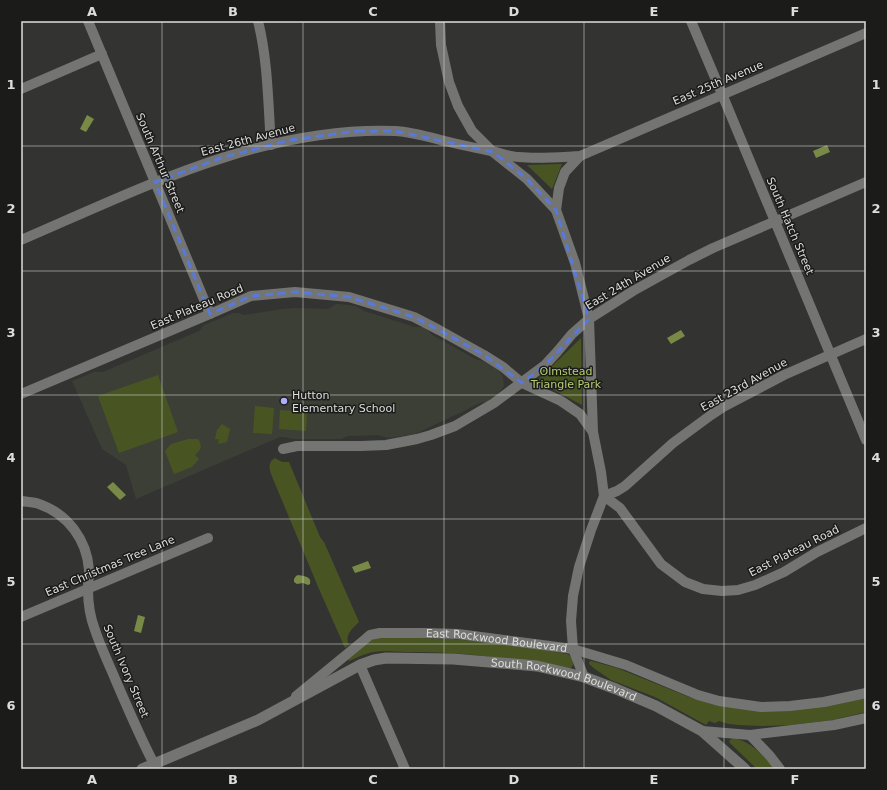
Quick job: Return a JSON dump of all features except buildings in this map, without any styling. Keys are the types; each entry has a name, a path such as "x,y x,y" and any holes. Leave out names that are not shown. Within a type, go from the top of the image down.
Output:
{"street":[{"name":"South Arthur Street","path":"88,21 210,314"},
{"path":"258,21 267,76 271,145"},
{"path":"440,21 441,45 449,82 458,106 472,131 493,152 527,179 556,210 574,263 589,319 593,432 602,472 604,496 579,567 573,596 571,622 573,649 584,677"},
{"name":"South Hatch Street","path":"691,21 866,440"},
{"name":"East 25th Avenue","path":"493,152 519,157 547,158 580,156 866,33"},
{"path":"21,89 102,54"},
{"name":"East 26th Avenue","path":"21,240 155,182 224,157 291,140 356,131 395,131 417,134 493,152"},
{"name":"East 25th Avenue","path":"556,210 559,188 565,172 580,156"},
{"name":"East 24th Avenue","path":"283,449 292,446 386,445 431,435 456,426 494,403 522,383 545,365 572,334 589,319 633,291 713,248 866,182"},
{"name":"East Plateau Road","path":"21,394 251,296 295,292 349,297 414,318 484,355 503,367 522,383 561,401 580,414 593,432"},
{"name":"East 23rd Avenue","path":"604,496 625,486 673,443 711,415 734,401 784,375 866,339"},
{"name":"East Plateau Road","path":"604,496 620,508 661,564 685,582 703,589 722,591 738,590 755,585 784,572 817,552 866,528"},
{"name":"South Ivory Street","path":"21,501 38,504 53,510 65,519 76,532 83,545 89,571 88,589 94,630 132,718 154,764"},
{"name":"East Christmas Tree Lane","path":"21,617 208,538"},
{"name":"East Rockwood Boulevard","path":"290,702 358,644 370,635 380,633 458,634 573,649 626,666 698,695 719,701 761,707 790,706 824,702 866,693"},
{"name":"South Rockwood Boulevard","path":"360,665 386,658 453,659 537,666 584,677 656,706 702,731 745,769"},
{"path":"360,665 406,769"},
{"name":"East Rockwood Boulevard","path":"142,769 258,720 360,665"},
{"path":"702,731 750,735 834,725 866,718"},
{"path":"750,735 780,769"}],"highlighted area":[{"path":"357,131 395,131 493,152 527,179 556,210 589,319 545,365 522,383 484,355 414,317 349,297 295,292 251,296 210,314 155,182 224,157 291,140"}],"shaded area":[{"path":"87,115 94,119 86,132 80,129"},
{"path":"827,145 830,152 816,158 813,151"},
{"name":"Hutton Elementary School","path":"336,304 356,306 364,311 414,327 424,327 432,335 475,359 483,361 499,370 503,377 504,386 497,395 488,401 477,404 415,434 388,438 378,435 348,436 341,439 293,439 280,437 136,499 126,465 102,449 72,381 94,372 103,372 199,331 204,325 233,313 244,315 295,308 328,309"},
{"path":"681,330 685,336 671,344 667,338"},
{"path":"113,482 126,495 120,500 107,487"},
{"path":"368,561 371,568 355,573 352,567"},
{"path":"298,575 305,576 310,579 310,584 297,584 294,582 294,579"},
{"path":"138,615 145,617 141,633 134,631"}],"green space":[{"path":"562,164 552,189 527,165"},
{"name":"Olmstead Triangle Park","path":"581,338 582,405 537,381"},
{"path":"158,375 178,432 119,453 98,396"},
{"path":"255,406 274,408 272,434 253,433"},
{"path":"280,410 307,412 306,431 279,429"},
{"path":"222,424 230,429 227,442 218,444 219,439 215,439 217,430"},
{"path":"188,439 198,439 200,442 201,448 195,455 199,459 192,467 174,474 165,451 171,444"},
{"path":"275,458 282,462 289,462 320,537 324,542 359,622 348,635 347,638 349,645 345,648 271,474 271,461"},
{"path":"387,637 452,639 519,646 567,654 572,658 573,665 568,669 468,654 387,651 364,654 349,661 348,659 371,640"},
{"path":"591,661 617,668 689,697 725,706 866,697 866,712 832,720 792,725 739,725 719,721 715,723 709,721 706,725 655,697 611,680 589,664"},
{"path":"733,738 751,746 775,769 757,769 730,743 729,741"}],"place":[{"name":"Hutton Elementary School","path":"284,401"}]}
